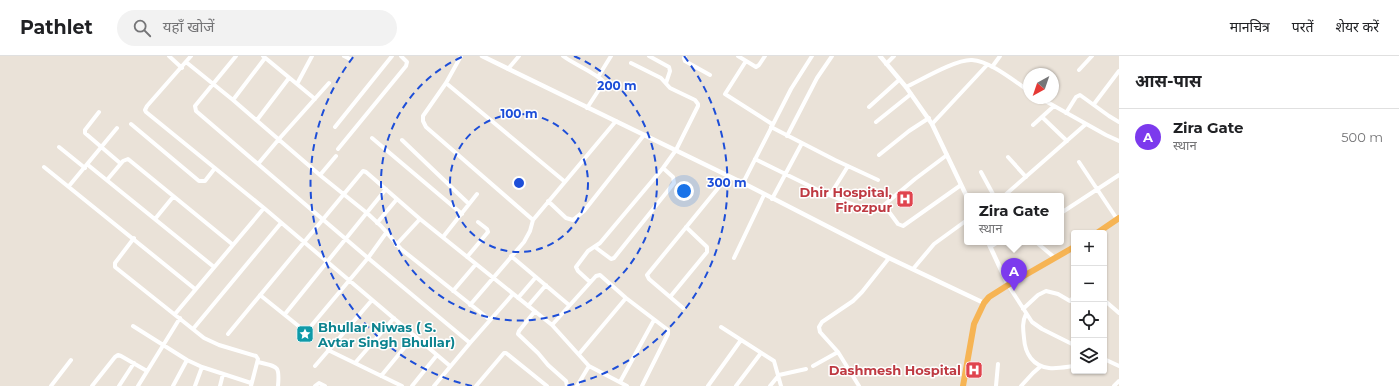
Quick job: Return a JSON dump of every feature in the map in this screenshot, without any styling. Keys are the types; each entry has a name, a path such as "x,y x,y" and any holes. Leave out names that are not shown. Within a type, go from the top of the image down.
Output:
{"highway":[{"path":"1101,230 1118,218"},
{"path":"963,386 974,324 984,303 1008,285 1071,249"}],"street":[{"path":"169,56 182,68"},
{"path":"191,56 147,106 145,110 148,114 264,208 450,366"},
{"path":"236,56 195,106 196,111 368,258 470,342"},
{"path":"297,84 312,56"},
{"path":"344,56 350,59"},
{"path":"335,127 392,56"},
{"path":"338,149 406,66 407,62 401,56"},
{"path":"461,56 446,83 423,116 423,121 426,127 533,220"},
{"path":"482,56 743,183 889,258 984,303"},
{"path":"508,69 519,56"},
{"path":"563,56 603,81 604,84 587,108"},
{"path":"598,77 611,56"},
{"path":"649,56 669,67 670,71 666,83"},
{"path":"685,56 685,61 710,75"},
{"path":"738,56 756,67 765,56"},
{"path":"743,183 791,89 812,56"},
{"path":"787,136 817,78 832,56"},
{"path":"880,56 906,87 932,124 965,193"},
{"path":"886,64 894,56"},
{"path":"975,56 979,62"},
{"path":"992,67 1000,56"},
{"path":"1079,70 1092,56"},
{"path":"233,100 264,57 315,100"},
{"path":"906,87 946,67 972,60 992,67 1023,87"},
{"path":"746,61 725,94 787,136 878,180"},
{"path":"186,62 367,213 396,245 490,320"},
{"path":"590,282 578,271 576,267 588,251 600,243 663,168 676,150 698,106 695,100 670,88 660,77 630,63"},
{"path":"932,124 987,65"},
{"path":"1094,104 1119,71"},
{"path":"257,120 289,78"},
{"path":"869,107 899,80"},
{"path":"258,164 329,83"},
{"path":"446,83 564,181"},
{"path":"876,122 911,94"},
{"path":"1066,113 1076,97 1079,95 1083,96 1118,119"},
{"path":"1050,104 1119,141"},
{"path":"1033,125 1054,106"},
{"path":"99,112 85,131 86,134 120,163"},
{"path":"1042,117 1067,141"},
{"path":"879,155 903,135 928,118"},
{"path":"470,305 527,238 533,220 548,201 616,121"},
{"path":"131,124 199,181 205,181 215,168"},
{"path":"1007,193 1086,124"},
{"path":"69,186 117,128"},
{"path":"548,201 566,218 573,220 584,211 644,135"},
{"path":"372,138 462,214"},
{"path":"402,140 469,204"},
{"path":"772,199 802,143"},
{"path":"59,147 107,180 214,267"},
{"path":"755,159 830,195 871,212 876,211 947,155"},
{"path":"320,175 336,156"},
{"path":"1008,157 1026,177"},
{"path":"107,180 120,163 123,160 128,159 232,244"},
{"path":"1079,162 1118,218"},
{"path":"830,195 848,166"},
{"path":"44,167 195,288"},
{"path":"595,247 611,259 614,258 673,186 674,180 663,168"},
{"path":"228,334 305,243 363,171 420,219 552,325 590,366 627,386"},
{"path":"981,172 992,193"},
{"path":"1064,211 1119,175"},
{"path":"683,308 649,279 647,275 728,176"},
{"path":"884,205 898,224 903,226 961,185"},
{"path":"285,314 386,189"},
{"path":"443,237 478,194"},
{"path":"734,258 764,195"},
{"path":"155,219 174,197"},
{"path":"377,223 397,199"},
{"path":"175,314 195,288 264,208"},
{"path":"396,245 420,219"},
{"path":"467,257 488,232 487,229 478,222"},
{"path":"914,269 934,244 964,222"},
{"path":"193,329 281,223"},
{"path":"670,297 707,252 707,248 686,227"},
{"path":"260,295 306,332 368,258 386,233"},
{"path":"133,326 202,367 251,384 258,362 256,356 208,340 114,265 134,238"},
{"path":"989,245 1008,285 1032,322 1042,330 1071,344"},
{"path":"1040,245 1055,258"},
{"path":"511,256 569,305"},
{"path":"859,386 838,352 820,332 819,327 820,324 853,301 889,258"},
{"path":"453,291 476,264"},
{"path":"552,325 590,282 596,276 600,275 669,332 642,386"},
{"path":"518,298 536,277"},
{"path":"528,306 546,285"},
{"path":"1023,309 1038,295 1046,291 1071,299"},
{"path":"434,386 470,342 513,294"},
{"path":"579,354 626,298"},
{"path":"315,366 372,300"},
{"path":"1106,302 1119,313"},
{"path":"535,311 518,334 566,381 567,386"},
{"path":"1026,314 1023,321 1024,345 1030,360 1050,369 1071,366"},
{"path":"138,386 180,318"},
{"path":"355,363 394,318"},
{"path":"620,382 654,320"},
{"path":"721,327 774,361 781,386"},
{"path":"381,376 414,336"},
{"path":"708,386 741,340"},
{"path":"328,350 402,386"},
{"path":"813,366 838,352"},
{"path":"476,386 504,353 506,353 547,386"},
{"path":"736,386 761,353"},
{"path":"412,386 437,355"},
{"path":"92,386 116,356 121,356 147,371"},
{"path":"51,386 71,360"},
{"path":"174,386 188,360"},
{"path":"1107,360 1119,366"},
{"path":"258,362 274,366 278,369 278,386"},
{"path":"119,386 134,363"},
{"path":"996,386 998,364"},
{"path":"578,386 590,366"},
{"path":"1021,386 1033,372 1041,366"},
{"path":"195,386 202,367"},
{"path":"770,386 779,375 806,369"},
{"path":"220,386 223,374"},
{"path":"1114,386 1119,381"},
{"path":"315,386 319,383 325,386"}],"place":[{"name":"Dhir Hospital, Firozpur","path":"905,199"},
{"name":"Zira Gate","path":"1014,291"},
{"name":"Bhullar Niwas ( S. Avtar Singh Bhullar)","path":"305,334"},
{"name":"Dashmesh Hospital","path":"974,370"}]}
